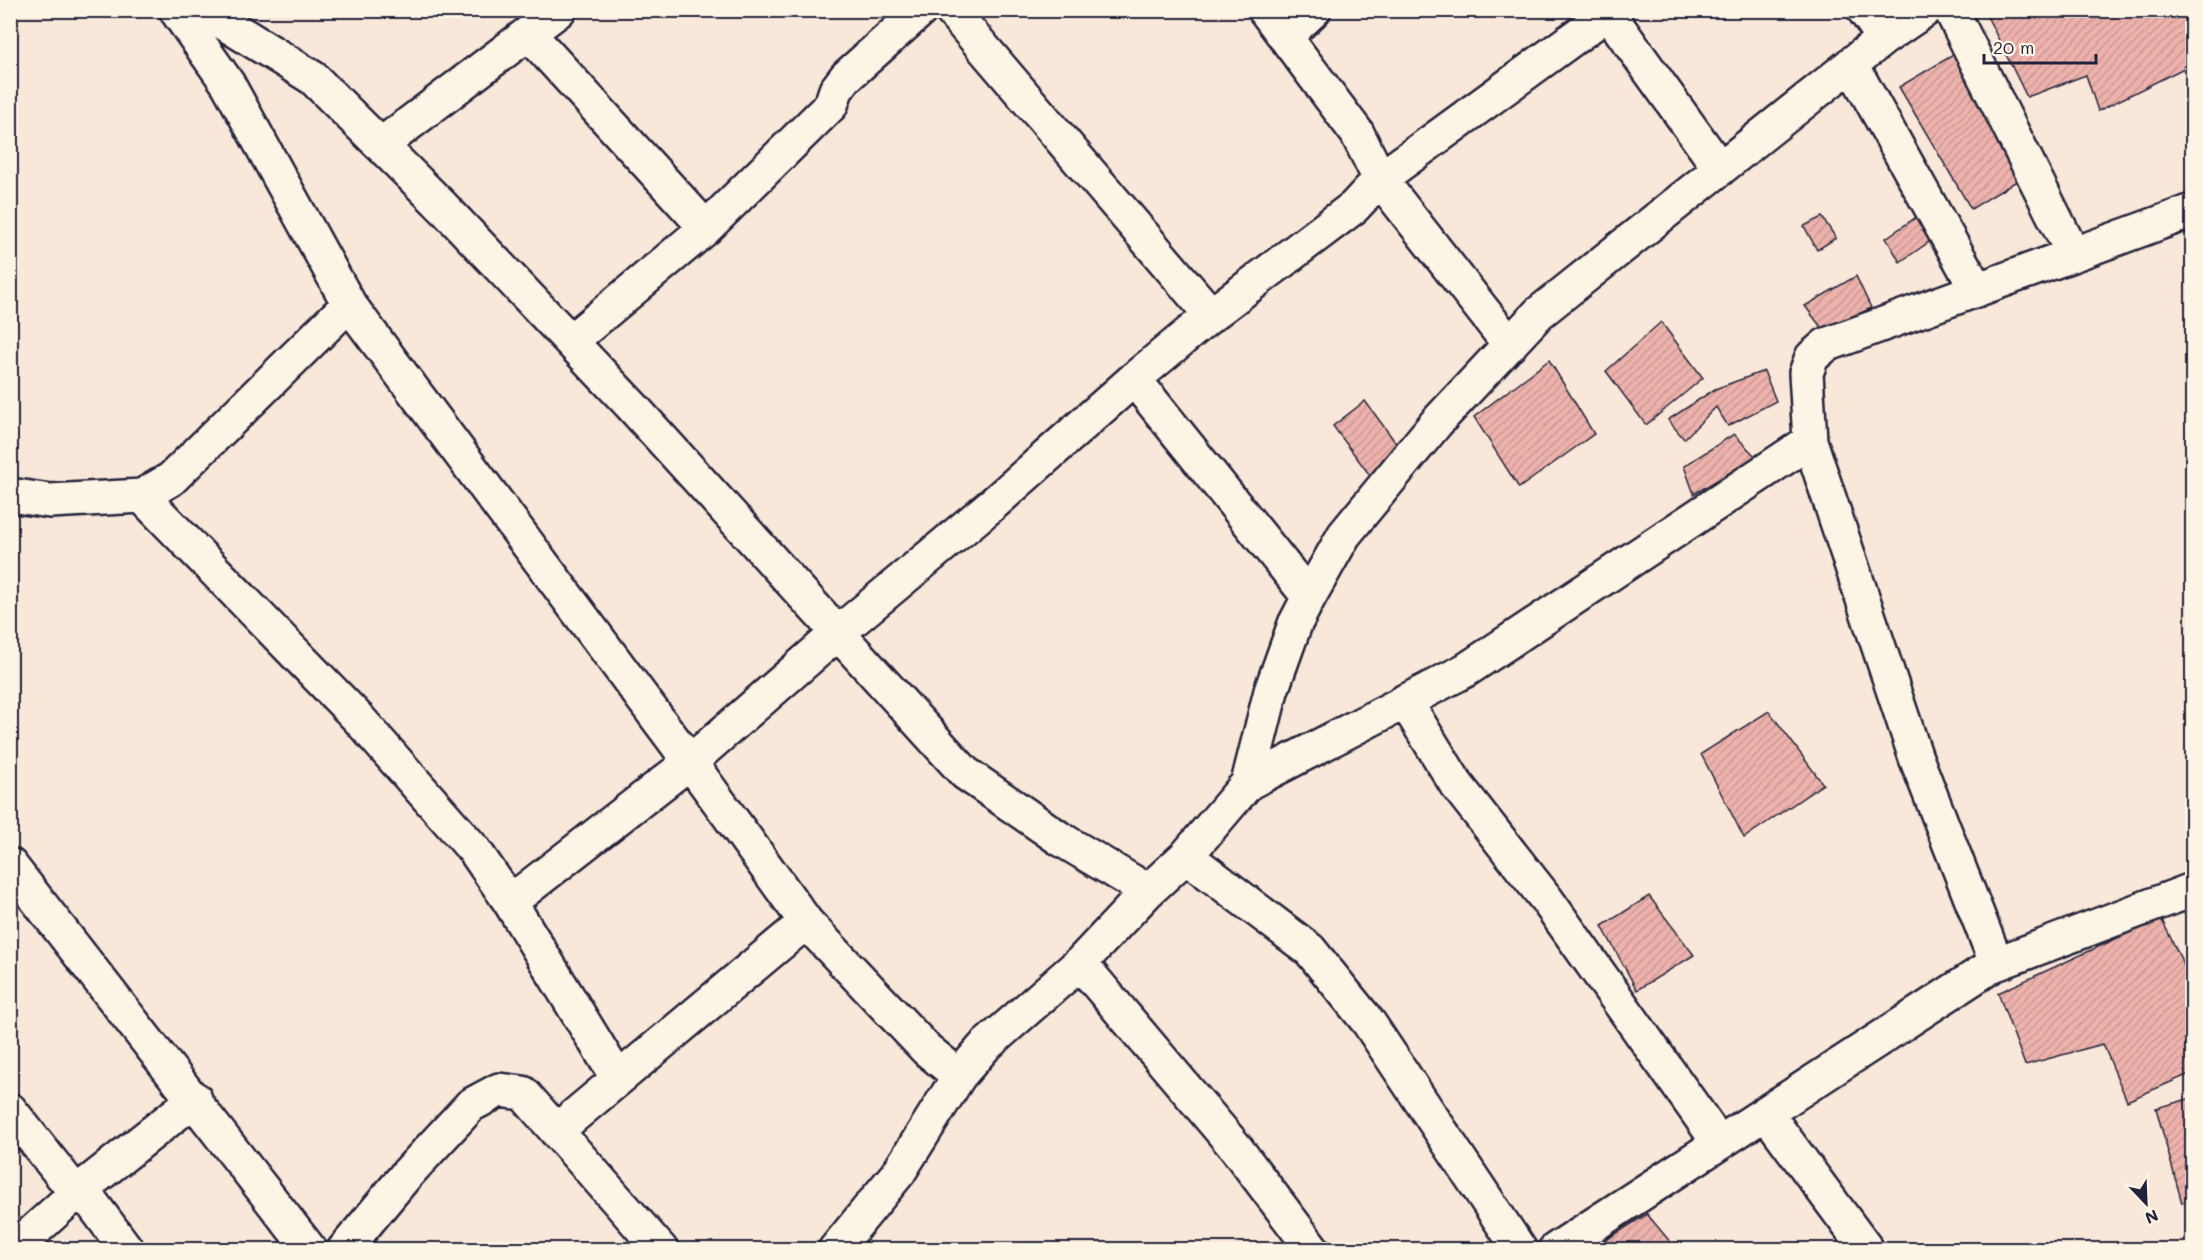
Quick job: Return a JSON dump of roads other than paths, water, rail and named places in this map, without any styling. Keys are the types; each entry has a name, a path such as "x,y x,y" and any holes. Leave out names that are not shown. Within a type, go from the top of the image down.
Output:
{"street":[{"path":"176,10 228,84 349,304 690,762 806,922 926,1049 959,1076"},
{"path":"203,10 313,78 443,207 571,341 839,632 965,773 1059,838 1148,891"},
{"path":"381,145 559,10"},
{"path":"571,341 706,228 831,105 836,90 846,77 921,10"},
{"path":"951,10 1210,315"},
{"path":"1265,10 1356,133 1380,179 1510,345"},
{"path":"1285,37 1314,10"},
{"path":"1864,10 1884,38"},
{"path":"1248,783 1271,691 1295,624 1309,597 1344,535 1437,422 1539,313 1884,38 1925,10"},
{"path":"1951,10 2073,254"},
{"path":"510,902 690,762 1210,315 1354,207 1380,179 1607,12 1720,169"},
{"path":"529,34 706,228"},
{"path":"1851,64 1977,290"},
{"path":"1993,965 1992,952 1916,758 1810,441 1806,373 1812,357 1826,345 2193,211"},
{"path":"10,495 50,501 142,496 171,478 349,304"},
{"path":"1134,379 1309,597"},
{"path":"835,1250 899,1172 959,1076 984,1047 1080,963 1148,891 1186,856 1248,783 1466,670 1810,441"},
{"path":"142,496 359,719 475,851 510,902 618,1078"},
{"path":"1405,701 1456,784 1547,900 1719,1143"},
{"path":"1186,856 1310,950 1369,1023 1520,1250"},
{"path":"10,865 195,1099 310,1250"},
{"path":"1555,1250 1993,965 2193,890"},
{"path":"556,1131 806,922"},
{"path":"1080,963 1236,1148 1313,1250"},
{"path":"344,1250 407,1174 471,1105 499,1090 523,1093 661,1250"},
{"path":"13,1250 76,1193 195,1099"},
{"path":"10,1110 76,1193 92,1203 127,1250"},
{"path":"1766,1113 1867,1250"}]}
